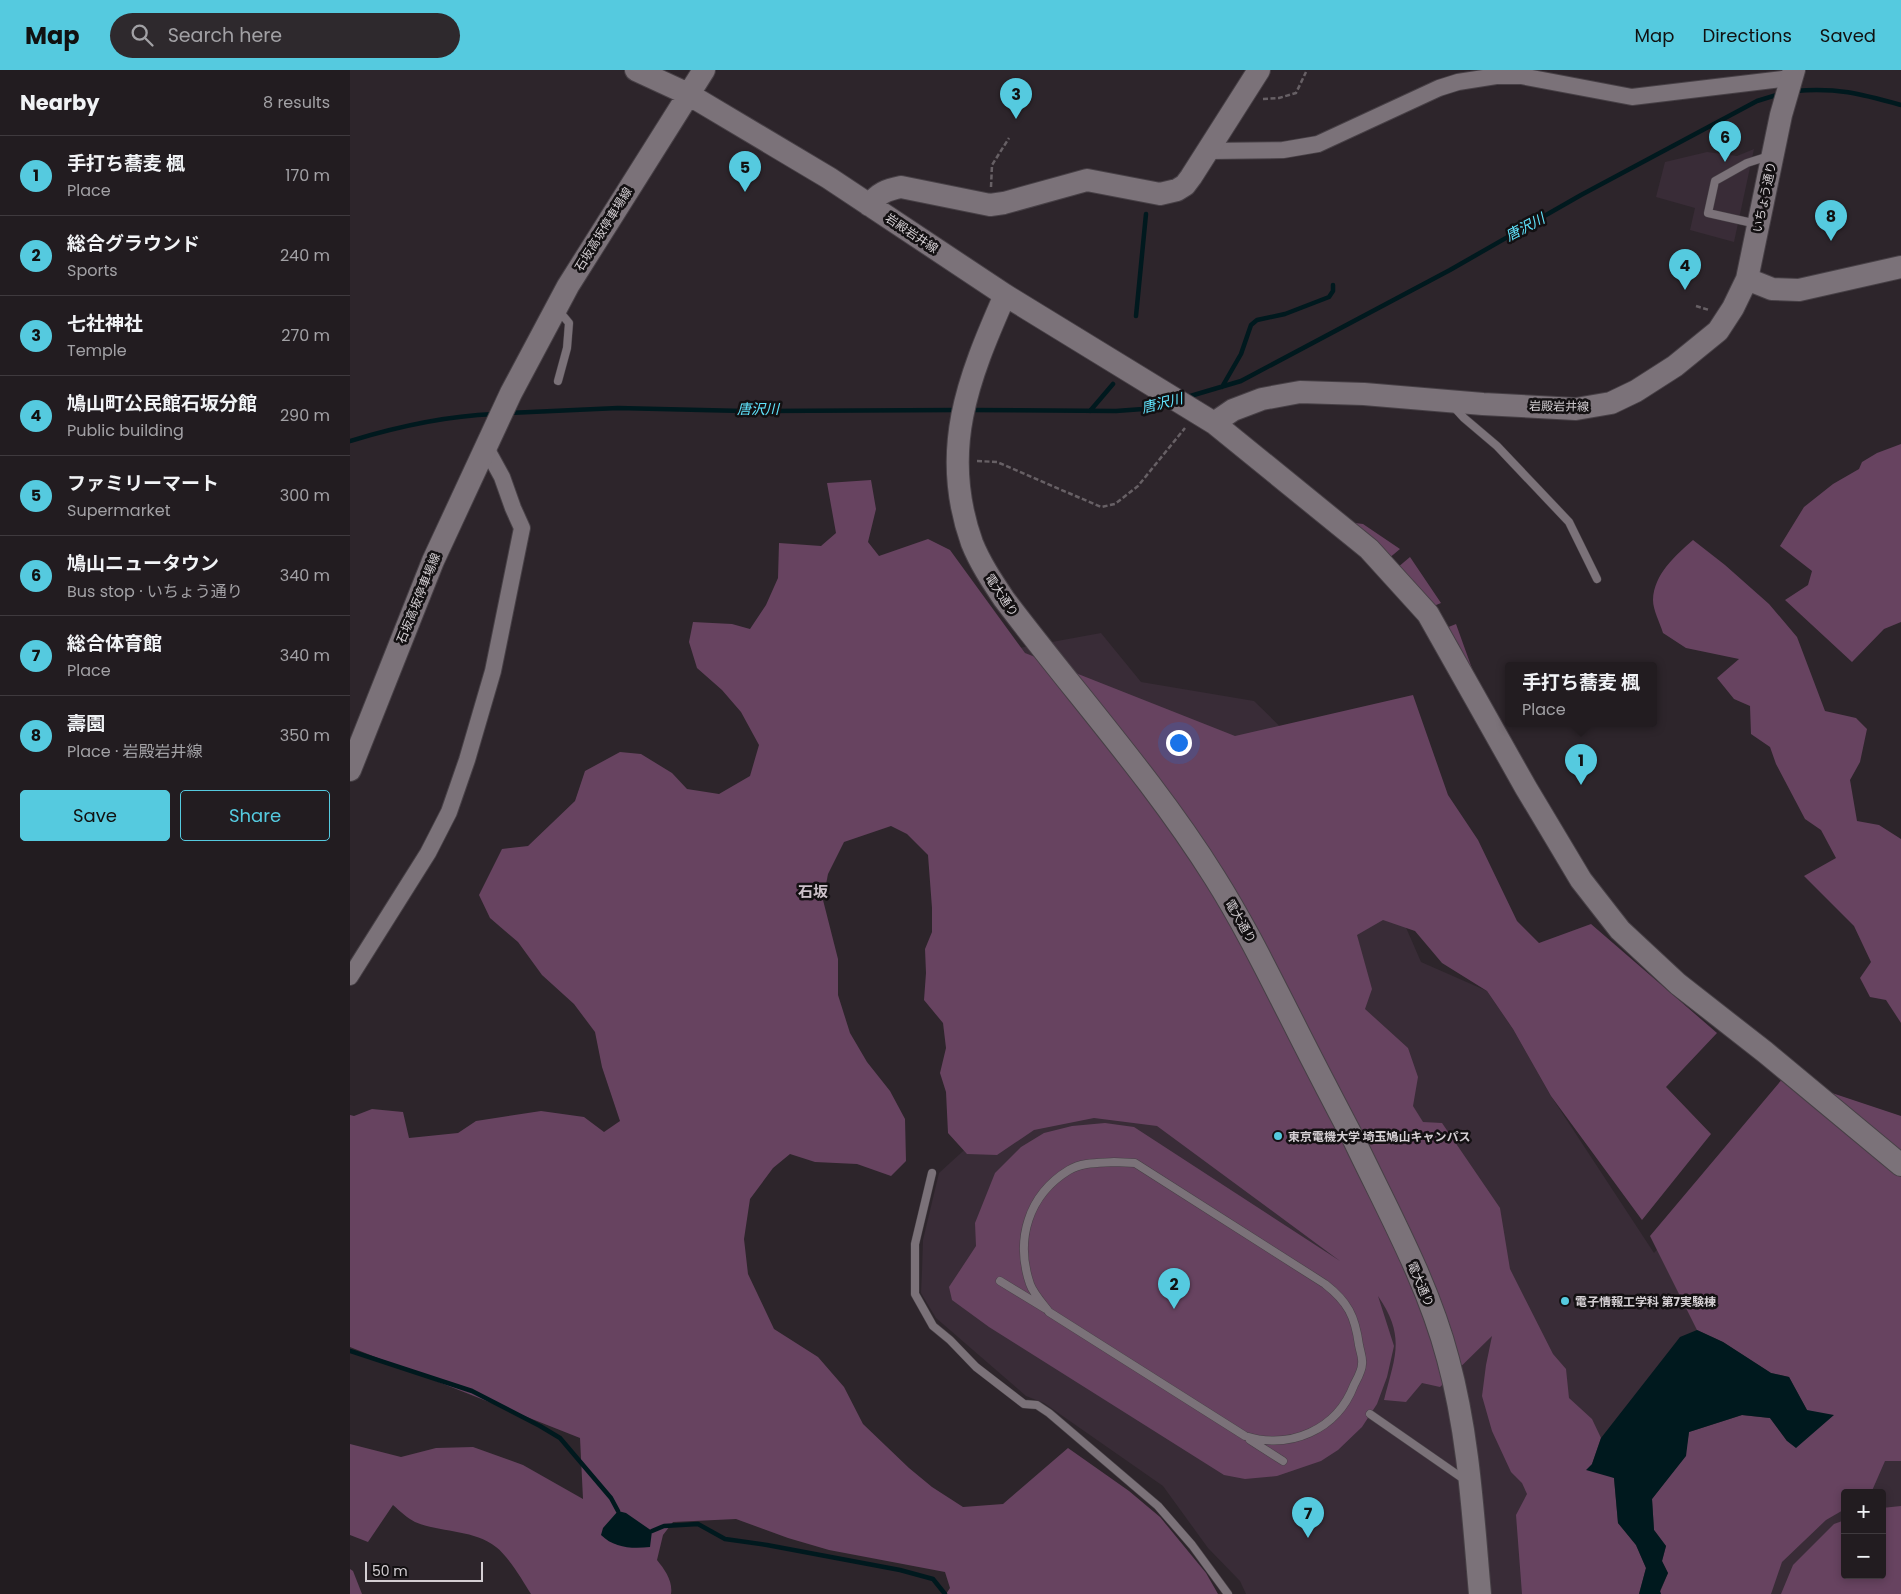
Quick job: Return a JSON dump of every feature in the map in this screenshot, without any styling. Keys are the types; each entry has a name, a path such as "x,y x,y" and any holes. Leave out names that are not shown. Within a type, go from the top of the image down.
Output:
{"street":[{"name":"岩殿岩井線","path":"636,70 688,94 870,205 1006,295 1207,419 1369,549 1428,614 1526,788 1576,872 1620,930 1678,984 1780,1064 1901,1164"},
{"path":"688,94 704,70"},
{"path":"870,205 878,195 886,190 901,187 990,206 1086,180 1160,194 1177,190 1185,185 1209,151 1259,70"},
{"path":"1209,151 1283,150 1318,144 1439,88 1458,82 1496,76 1521,76 1632,97 1792,74"},
{"name":"いちょう通り","path":"1747,279 1781,115 1792,74"},
{"name":"石坂高坂停車場線","path":"350,770 433,561 511,393 556,308 688,94"},
{"path":"1747,279 1772,289 1799,290 1901,267"},
{"name":"岩殿岩井線","path":"1207,419 1262,399 1300,392 1364,394 1576,408 1597,406 1623,398 1675,366 1718,331 1733,308 1747,279"},
{"name":"電大通り","path":"1006,295 981,352 968,388 960,428 958,465 962,508 973,544 986,572 1020,621 1140,772 1214,877 1252,938 1338,1108 1418,1273 1441,1332 1457,1394 1471,1484 1480,1594"},
{"path":"350,977 428,853 449,812 467,760 492,671 522,528 513,508 489,437"}],"lane":[{"path":"1759,224 1708,213 1715,181 1747,163 1773,154"},
{"path":"556,308 569,324 567,348 558,381"},
{"path":"1449,401 1464,418 1497,446 1569,522 1596,579"},
{"path":"1049,1312 1030,1285 1023,1249 1025,1230 1031,1209 1047,1189 1069,1170 1089,1163 1135,1163 1325,1284 1341,1297 1356,1324 1362,1364 1348,1402 1326,1425 1305,1435 1274,1441 1257,1440 1245,1436"},
{"path":"932,1173 915,1244 915,1294 933,1326 950,1340 976,1367 1005,1391 1024,1404 1036,1405 1049,1413 1158,1506 1192,1545 1228,1594"},
{"path":"1000,1281 1283,1461"},
{"path":"1370,1414 1471,1484"}],"path":[{"path":"1258,101 1296,93 1306,72"},
{"path":"992,165 1009,138"},
{"path":"1696,306 1710,310"},
{"path":"958,465 981,460 997,462 1102,507 1115,504 1138,486 1189,424 1207,419"}],"shaded area":[{"path":"1754,149 1734,242 1690,230 1695,208 1656,197 1665,162 1707,152 1737,156"},
{"path":"1901,444 1901,622 1884,629 1852,662 1785,600 1808,585 1812,571 1780,546 1804,507 1833,484 1859,469 1862,462 1877,453"},
{"path":"871,480 876,509 868,542 879,556 928,539 950,550 1025,653 1235,736 1413,695 1448,795 1478,840 1517,921 1539,943 1591,924 1717,1033 1666,1087 1711,1134 1642,1220 1551,1096 1513,1029 1487,991 1442,963 1415,931 1383,920 1357,935 1372,989 1365,1009 1408,1048 1418,1077 1413,1106 1423,1122 1442,1123 1500,1208 1510,1269 1553,1354 1566,1369 1569,1398 1592,1419 1601,1438 1592,1464 1614,1478 1618,1523 1636,1545 1646,1568 1639,1594 1522,1594 1516,1515 1527,1494 1522,1483 1511,1472 1492,1431 1482,1396 1492,1336 1440,1387 1422,1383 1406,1402 1384,1400 1396,1347 1392,1323 1387,1310 1378,1296 1394,1346 1387,1377 1377,1404 1362,1427 1338,1450 1321,1461 1277,1476 1245,1479 1224,1475 989,1327 952,1300 949,1287 976,1246 975,1223 995,1173 1021,1147 1044,1133 1072,1126 1105,1123 1134,1127 1340,1261 1157,1126 1094,1118 1034,1130 997,1155 967,1154 948,1133 946,1092 940,1073 946,1048 943,1023 924,1000 925,949 932,932 928,855 907,834 891,826 844,842 828,874 823,900 838,959 838,995 850,1033 867,1062 890,1091 905,1119 906,1161 891,1176 857,1164 815,1162 790,1154 773,1168 750,1199 744,1239 748,1274 774,1329 818,1357 844,1387 863,1424 932,1487 963,1507 1003,1504 1068,1448 1129,1491 1160,1517 1206,1573 1218,1594 946,1594 950,1588 945,1572 829,1550 788,1538 736,1519 673,1522 663,1535 657,1560 670,1580 671,1594 531,1594 501,1551 487,1541 467,1534 415,1522 393,1505 368,1542 350,1535 350,1444 401,1457 436,1448 473,1447 523,1465 583,1499 580,1438 350,1347 350,1115 354,1116 372,1109 403,1112 409,1138 458,1133 476,1121 541,1111 584,1117 604,1132 620,1121 602,1067 595,1032 574,1004 542,975 518,942 490,918 479,895 502,849 528,846 575,801 585,771 620,752 641,754 672,773 687,789 719,794 750,776 759,745 741,712 722,690 697,668 689,642 693,622 732,624 750,629 766,605 778,578 779,543 821,546 836,533 827,483"},
{"path":"1347,522 1363,524 1400,549 1388,559"},
{"path":"1693,540 1769,604 1797,637 1825,711 1856,718 1867,729 1860,762 1850,780 1857,821 1879,825 1901,839 1901,1023 1886,1000 1870,997 1860,978 1871,962 1854,926 1804,876 1836,858 1821,830 1805,819 1776,764 1770,747 1751,734 1750,706 1734,699 1717,678 1739,659 1686,648 1663,633 1654,608 1654,591 1661,574 1667,566"},
{"path":"1410,557 1441,603 1429,608 1397,568"},
{"path":"1456,624 1474,674 1446,628"},
{"name":"東京電機大学 埼玉鳩山キャンパス","path":"1101,633 1141,682 1254,701 1347,792 1421,962 1487,991 1513,1029 1551,1096 1654,1253 1791,1098 1901,1188 1901,1594 1246,1594 1240,1581 1208,1548 1163,1486 1044,1403 1026,1396 936,1318 921,1293 923,1240 939,1173 1040,1081 1019,648"},
{"path":"1784,1077 1901,1116 1901,1461 1885,1461 1873,1489 1841,1489 1841,1511 1826,1520 1782,1562 1771,1594 1661,1594 1660,1592 1668,1573 1662,1561 1666,1546 1654,1530 1652,1499 1685,1456 1689,1432 1742,1415 1770,1418 1787,1441 1807,1410 1789,1377 1771,1373 1723,1342 1697,1330 1650,1236"},
{"path":"1901,1506 1901,1594 1781,1594 1793,1565 1834,1524 1841,1521 1841,1579 1886,1579 1886,1508"},
{"path":"350,1569 353,1571 362,1594 350,1594"}],"water":[{"path":"1697,1330 1723,1342 1771,1373 1789,1377 1807,1410 1834,1415 1796,1448 1787,1441 1770,1418 1742,1415 1689,1432 1686,1456 1652,1499 1654,1530 1666,1546 1662,1561 1668,1573 1660,1591 1661,1594 1639,1594 1646,1568 1636,1545 1618,1523 1614,1478 1586,1470 1592,1464 1601,1438 1680,1337"},
{"path":"618,1511 626,1513 652,1531 650,1547 624,1547 612,1543 601,1535 603,1528"}],"waterway":[{"name":"唐沢川","path":"1795,91 1823,90 1848,92 1901,105"},
{"name":"唐沢川","path":"1187,397 1241,381 1450,270 1581,195 1757,101 1780,94"},
{"path":"1136,316 1146,214"},
{"path":"1222,387 1241,354 1251,325 1257,320 1285,314 1329,297 1333,291 1333,285"},
{"path":"1090,411 1113,384"},
{"name":"唐沢川","path":"971,410 1116,411 1143,409 1167,403"},
{"name":"唐沢川","path":"509,413 618,408 743,411 956,410"},
{"name":"唐沢川","path":"350,441 421,423 457,417 494,414"},
{"path":"350,1351 472,1391 540,1426 560,1438 611,1498 618,1511"},
{"path":"652,1531 664,1526 698,1524 725,1539 900,1570 933,1579 945,1594"}],"place":[{"name":"七社神社","path":"1016,119"},
{"name":"鳩山ニュータウン","path":"1725,162"},
{"name":"ファミリーマート","path":"745,192"},
{"name":"壽園","path":"1831,241"},
{"name":"鳩山町公民館石坂分館","path":"1685,290"},
{"name":"手打ち蕎麦 楓","path":"1581,785"},
{"name":"東京電機大学 埼玉鳩山キャンパス","path":"1278,1136"},
{"name":"電子情報工学科 第7実験棟","path":"1565,1301"},
{"name":"総合グラウンド","path":"1174,1309"},
{"name":"総合体育館","path":"1308,1538"}],"district":[{"name":"石坂","path":"813,891"}]}
